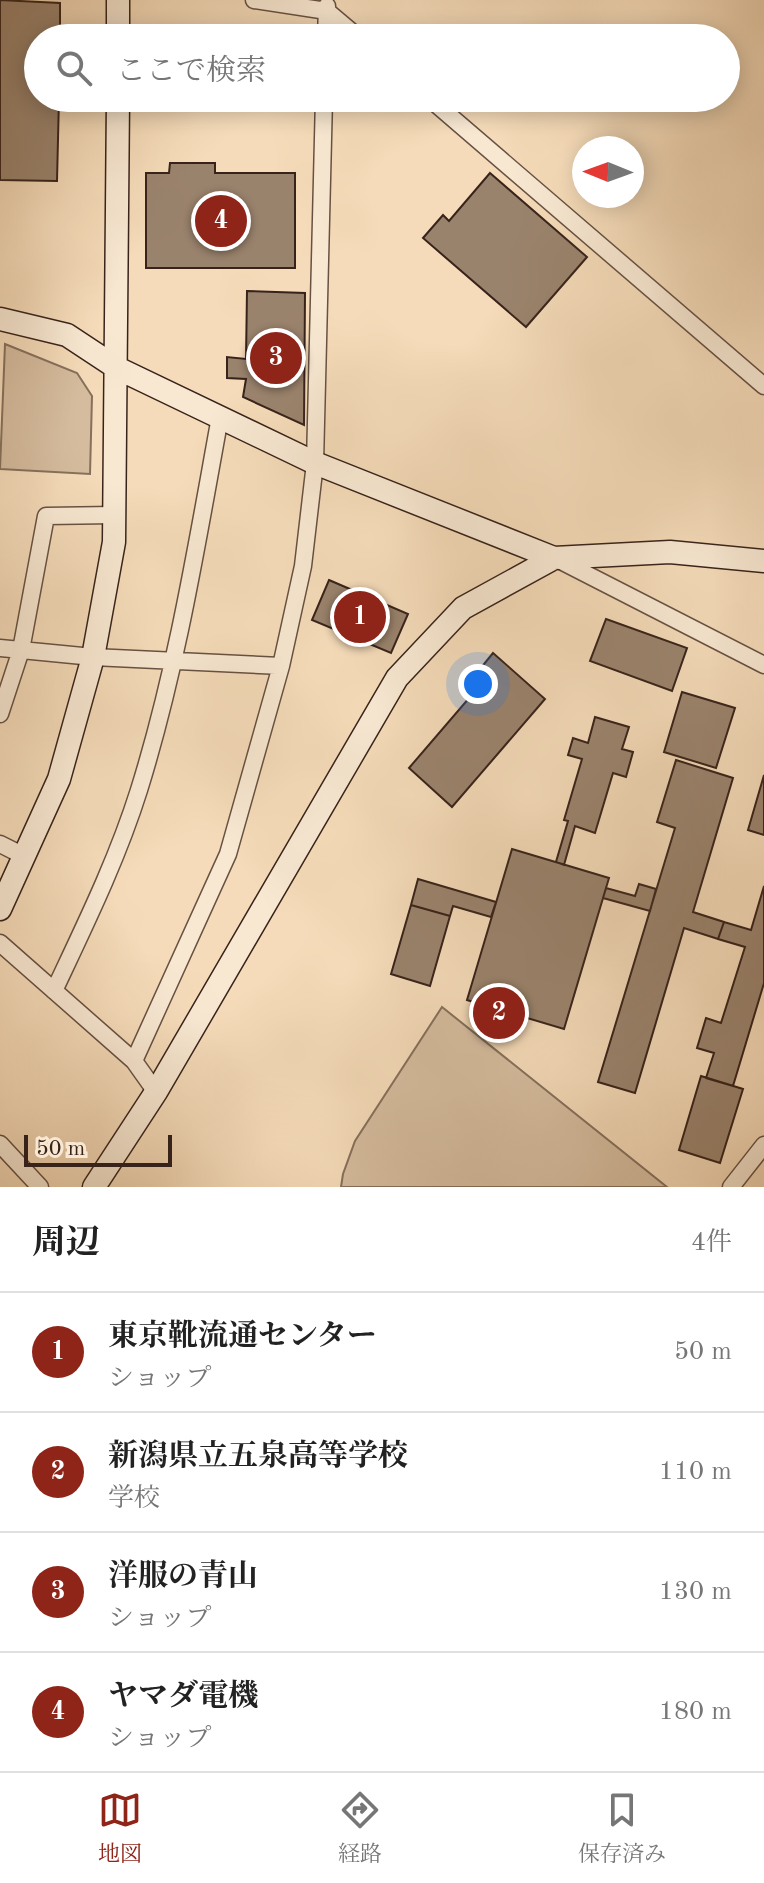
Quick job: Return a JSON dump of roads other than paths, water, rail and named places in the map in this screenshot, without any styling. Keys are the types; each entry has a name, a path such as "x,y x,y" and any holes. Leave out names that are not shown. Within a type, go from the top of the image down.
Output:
{"street":[{"path":"118,0 118,24"},
{"path":"254,0 327,5 345,24"},
{"path":"0,909 59,779 93,657 114,542 118,112"},
{"path":"134,1061 228,854 281,666 303,566 315,463 324,112"},
{"path":"445,112 764,386"},
{"path":"0,319 67,335 117,368 315,463 554,558 764,665"},
{"path":"54,991 108,878 139,791 175,661 220,417"},
{"path":"0,714 21,650 46,516 114,515"},
{"path":"94,1187 156,1092 397,678 463,608 554,558 670,552 764,561"},
{"path":"0,648 93,657 281,666"},
{"path":"0,844 24,856"},
{"path":"0,943 134,1061 156,1092"},
{"path":"0,1144 40,1187"},
{"path":"731,1187 757,1165 764,1145"}],"place":[{"name":"ヤマダ電機","path":"221,221"},
{"name":"洋服の青山","path":"276,358"},
{"name":"東京靴流通センター","path":"360,617"},
{"name":"新潟県立五泉高等学校","path":"499,1013"}]}
